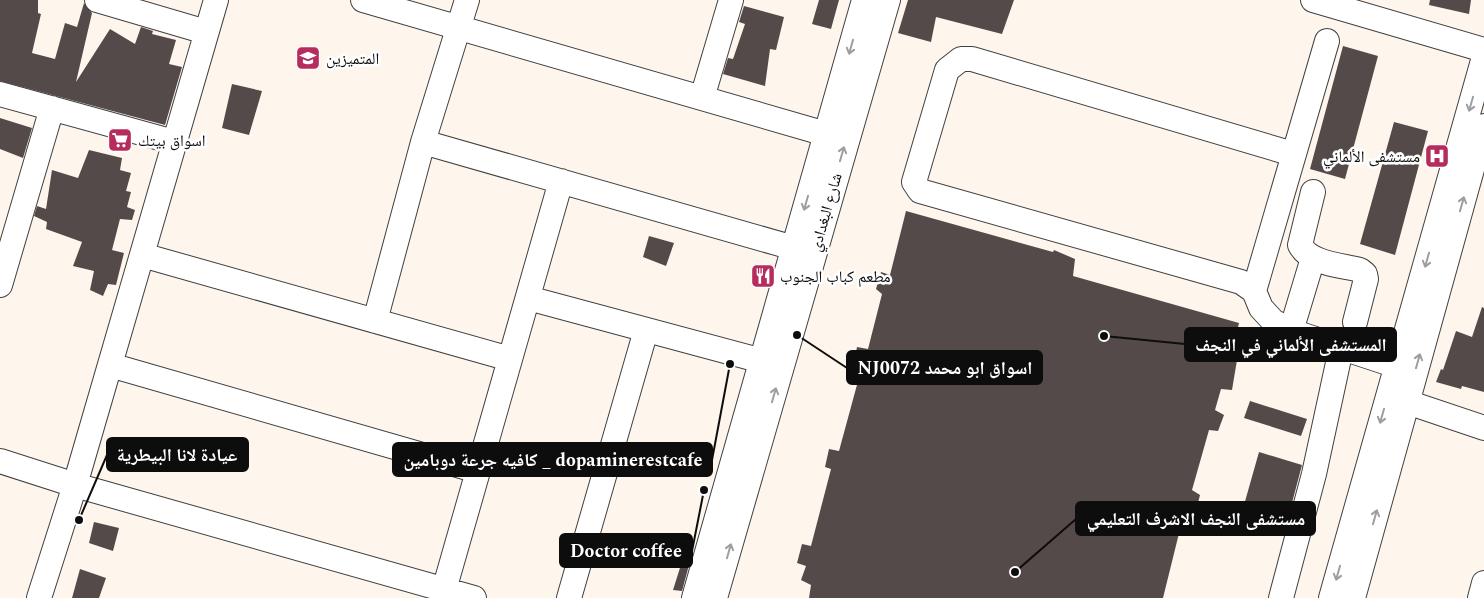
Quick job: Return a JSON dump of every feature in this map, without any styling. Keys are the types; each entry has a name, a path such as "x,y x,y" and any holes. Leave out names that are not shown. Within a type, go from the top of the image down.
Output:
{"street":[{"path":"97,0 206,32"},
{"path":"39,598 75,485 216,0"},
{"path":"363,0 826,134"},
{"path":"375,321 423,142 467,0"},
{"path":"702,98 731,0"},
{"name":"شارع البغدادي","path":"744,459 762,361 864,0"},
{"name":"شارع البغدادي","path":"715,598 734,496 744,459 888,0"},
{"path":"1313,0 1484,50"},
{"path":"1254,292 1327,41"},
{"path":"1331,598 1484,57"},
{"path":"1293,154 972,60 962,59 946,70 914,182 920,191 1241,282 1254,292 1261,308 1273,321 1291,331 1397,366"},
{"path":"0,94 174,142"},
{"path":"0,285 52,108"},
{"path":"1353,598 1407,402 1477,179 1484,126"},
{"path":"423,142 794,248"},
{"path":"444,590 561,181"},
{"path":"1313,192 1300,246 1303,252 1313,258 1360,270 1364,274 1366,279 1355,322"},
{"path":"142,255 510,359"},
{"path":"1291,331 1313,258"},
{"path":"528,298 762,361"},
{"path":"568,598 646,330"},
{"path":"1281,598 1314,474 1341,348"},
{"path":"110,365 478,471"},
{"path":"1407,402 1484,428"},
{"path":"0,461 75,485 474,598"},
{"name":"شارع البغدادي","path":"694,598 734,496"},
{"path":"1480,598 1484,583"}],"building":[{"path":"0,0 38,0 38,13 41,14 32,53 55,59 65,23 77,27 84,3 92,13 76,82 110,29 135,44 141,27 153,31 152,34 176,40 169,64 182,67 165,125 0,81"},
{"path":"819,0 839,0 831,29 812,24"},
{"path":"908,0 1014,0 1002,34 936,17 931,42 898,33"},
{"path":"1430,0 1471,0 1469,14 1429,5"},
{"path":"744,6 784,17 776,50 770,49 765,86 723,74 728,58 733,59 745,24 739,22"},
{"path":"1343,46 1378,56 1345,179 1310,169"},
{"path":"232,84 262,91 249,135 222,128"},
{"path":"0,118 32,128 23,158 0,149"},
{"path":"1394,122 1428,131 1395,255 1360,244"},
{"path":"89,150 122,158 120,170 131,173 126,191 131,192 127,207 135,210 132,220 120,219 112,250 124,253 116,285 108,284 103,296 90,290 94,271 73,266 82,242 46,229 47,222 34,216 37,206 46,209 52,170 78,178"},
{"path":"906,211 1053,252 1054,250 1075,259 1073,276 1239,323 1231,356 1237,360 1232,390 1221,389 1215,410 1224,415 1218,431 1209,430 1192,490 1200,495 1196,511 1185,509 1163,598 809,598 811,585 801,580 806,566 797,563 802,544 811,546 831,469 825,467 829,449 839,451 861,370 853,367 857,347 868,349 882,294 876,289 881,272 890,275"},
{"path":"649,236 674,243 666,266 643,257"},
{"path":"1482,307 1484,308 1484,392 1462,386 1461,389 1436,382 1441,369 1443,370 1456,331 1472,337"},
{"path":"1250,401 1307,419 1301,436 1244,418"},
{"path":"1259,452 1302,465 1288,518 1244,505"},
{"path":"94,522 119,528 113,551 89,543"},
{"path":"685,552 692,554 682,591 673,590"},
{"path":"80,569 106,578 99,598 72,598"}],"place":[{"name":"المتميزين","path":"308,58"},
{"name":"اسواق بيتك","path":"120,140"},
{"name":"مستشفى الألماني","path":"1437,156"},
{"name":"مطعم كباب الجنوب","path":"763,276"},
{"name":"NJ0072 اسواق ابو محمد","path":"797,335"},
{"name":"المستشفى الألماني في النجف","path":"1104,336"},
{"name":"كافيه جرعة دوبامين _ dopaminerestcafe","path":"730,364"},
{"name":"Doctor coffee","path":"704,490"},
{"name":"عيادة لانا البيطرية","path":"79,520"},
{"name":"مستشفى النجف الاشرف التعليمي","path":"1015,572"}]}
